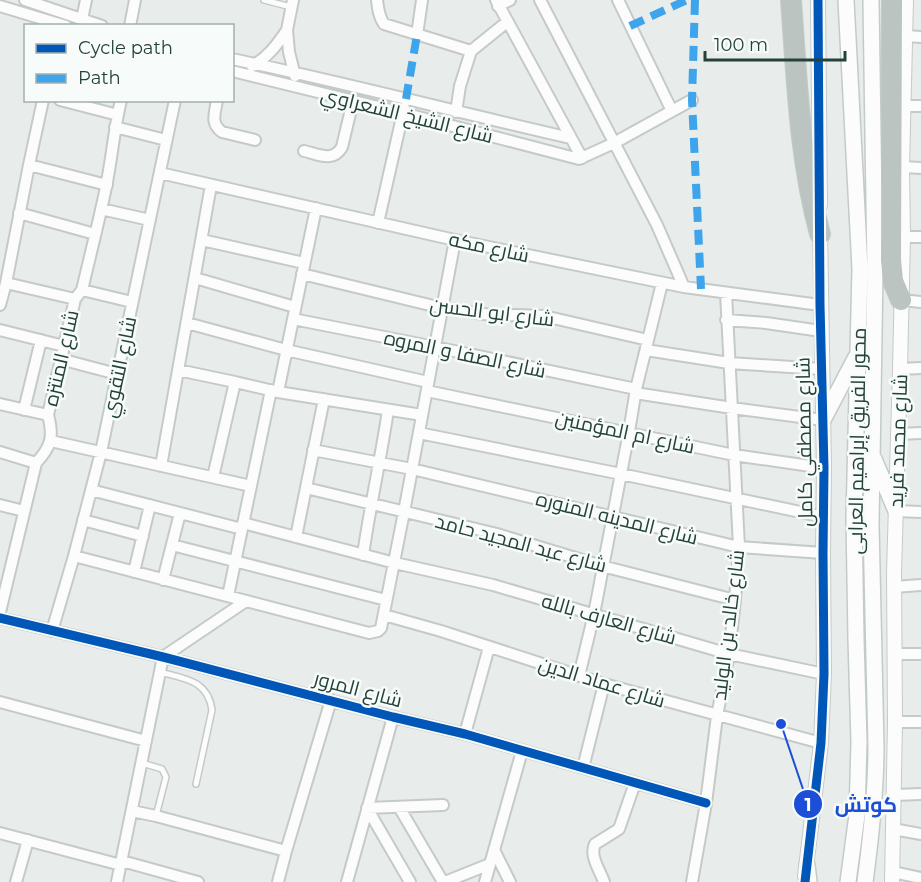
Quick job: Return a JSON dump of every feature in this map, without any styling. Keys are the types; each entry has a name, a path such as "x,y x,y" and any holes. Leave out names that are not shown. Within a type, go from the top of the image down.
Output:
{"highway":[{"path":"791,0 804,158 820,234"},
{"path":"892,0 891,260 893,281 901,300"}],"main road":[{"name":"محور الفريق إبراهيم العرابى","path":"846,0 860,269 854,518 859,769 857,815 848,882"},
{"name":"محور الفريق إبراهيم العرابى","path":"865,882 876,783 871,525 875,270 871,0"},
{"path":"823,420 858,354"},
{"path":"871,450 896,512"},
{"path":"807,865 807,882"}],"street":[{"path":"25,0 95,24"},
{"path":"82,20 86,0"},
{"path":"130,24 135,0"},
{"path":"377,0 379,14 384,24 471,51"},
{"path":"417,35 422,0"},
{"path":"510,0 497,3 582,158 692,100"},
{"path":"540,0 657,225 684,287"},
{"path":"618,0 672,111"},
{"path":"810,0 819,29"},
{"name":"شارع مصطفي كامل","path":"807,865 821,743 824,674 824,468 820,305 818,0"},
{"name":"شارع محمد فريد","path":"892,877 895,722 894,587 903,237 902,167 906,0"},
{"path":"292,4 286,30 293,72 299,87"},
{"path":"0,6 61,24"},
{"path":"456,112 460,86 471,51 507,22"},
{"path":"236,72 256,64 273,49 286,30"},
{"path":"905,36 921,37"},
{"name":"شارع الشيخ الشعراوي","path":"234,59 570,138"},
{"name":"شارع الشيخ الشعراوي","path":"236,72 582,158"},
{"path":"378,223 406,99"},
{"path":"304,151 328,157 335,156 339,152 353,101"},
{"path":"0,305 43,102"},
{"path":"68,102 118,115"},
{"name":"شارع المنتزه","path":"51,441 52,428 48,415 75,299 82,290 107,185 121,102"},
{"name":"شارع التقوي","path":"52,631 101,452 175,102"},
{"path":"218,102 214,124 218,129 255,140"},
{"path":"904,105 921,106"},
{"path":"115,127 166,140"},
{"path":"29,165 107,185"},
{"path":"902,167 921,168"},
{"name":"شارع مكه","path":"160,173 455,240 662,283 820,305"},
{"path":"161,466 211,185"},
{"path":"228,596 251,486 286,350 316,208"},
{"path":"101,209 150,220"},
{"path":"19,213 95,234"},
{"path":"903,237 921,237"},
{"name":"شارع ابو الحسن","path":"202,240 442,308 498,316 544,316 647,345 729,363 822,369"},
{"path":"74,556 369,633 378,631 381,628 395,563 455,240"},
{"path":"195,278 295,307"},
{"path":"6,283 75,299"},
{"path":"579,676 594,614 636,391 662,283"},
{"path":"82,290 132,302"},
{"name":"شارع خالد بن الوليد","path":"692,882 717,716 729,654 739,547 726,293"},
{"path":"901,300 921,302"},
{"name":"شارع الصفا و المروه","path":"293,319 636,391 732,408 823,420"},
{"path":"726,320 766,323 821,332"},
{"name":"شارع ام المؤمنين","path":"187,323 428,386 629,432 734,455 824,468"},
{"path":"0,330 64,346"},
{"path":"24,410 41,340"},
{"path":"60,359 117,374"},
{"path":"900,369 921,368"},
{"path":"178,370 274,391 422,416"},
{"path":"213,477 235,382"},
{"path":"296,537 324,399"},
{"path":"0,404 48,415"},
{"path":"363,555 388,410"},
{"path":"419,433 824,517"},
{"path":"898,434 921,433"},
{"path":"0,612 36,463 45,453 51,441 251,486"},
{"name":"شارع المدينه المنوره","path":"313,450 412,469 739,547 823,553"},
{"path":"0,452 36,463"},
{"name":"شارع عبد المجيد حامد","path":"306,488 497,534 602,566 735,600"},
{"name":"شارع العارف بالله","path":"91,490 180,513 296,537 395,563 493,585 729,654 824,674"},
{"path":"0,505 24,511"},
{"path":"134,572 150,505"},
{"path":"896,512 921,512"},
{"path":"163,580 180,513"},
{"path":"83,520 143,536"},
{"path":"172,545 386,600"},
{"path":"0,561 12,564"},
{"path":"894,587 921,585"},
{"path":"117,882 163,657 246,601"},
{"name":"شارع عماد الدين","path":"384,615 604,684 821,743"},
{"name":"شارع المرور","path":"0,618 465,734 705,803"},
{"path":"465,734 489,647"},
{"path":"895,654 921,654"},
{"path":"583,768 604,684"},
{"path":"278,882 331,700"},
{"path":"0,702 146,741"},
{"path":"347,882 393,717"},
{"path":"895,722 921,722"},
{"path":"485,882 522,751"},
{"path":"604,882 593,854 593,847 619,828 635,783"},
{"path":"894,795 921,794"},
{"path":"367,808 443,805"},
{"path":"399,807 444,882 490,864"},
{"path":"367,808 410,882"},
{"path":"132,811 286,851"},
{"path":"893,829 921,834"},
{"path":"0,833 198,882"},
{"path":"16,882 28,840"},
{"path":"494,850 510,882"},
{"path":"892,877 921,878"}],"lane":[{"path":"264,0 292,4"},
{"path":"160,672 197,683 210,699 212,710 196,784"},
{"path":"142,763 162,769 166,777 156,816"}],"marked path":[{"path":"630,26 687,0"},
{"path":"695,0 692,100 701,289"},
{"path":"406,99 417,35"}],"cycle path":[{"path":"805,882 821,743 824,674 824,468 820,305 818,0"},
{"path":"0,618 465,734 706,803"}],"place":[{"name":"كوتش","path":"781,724"}]}
